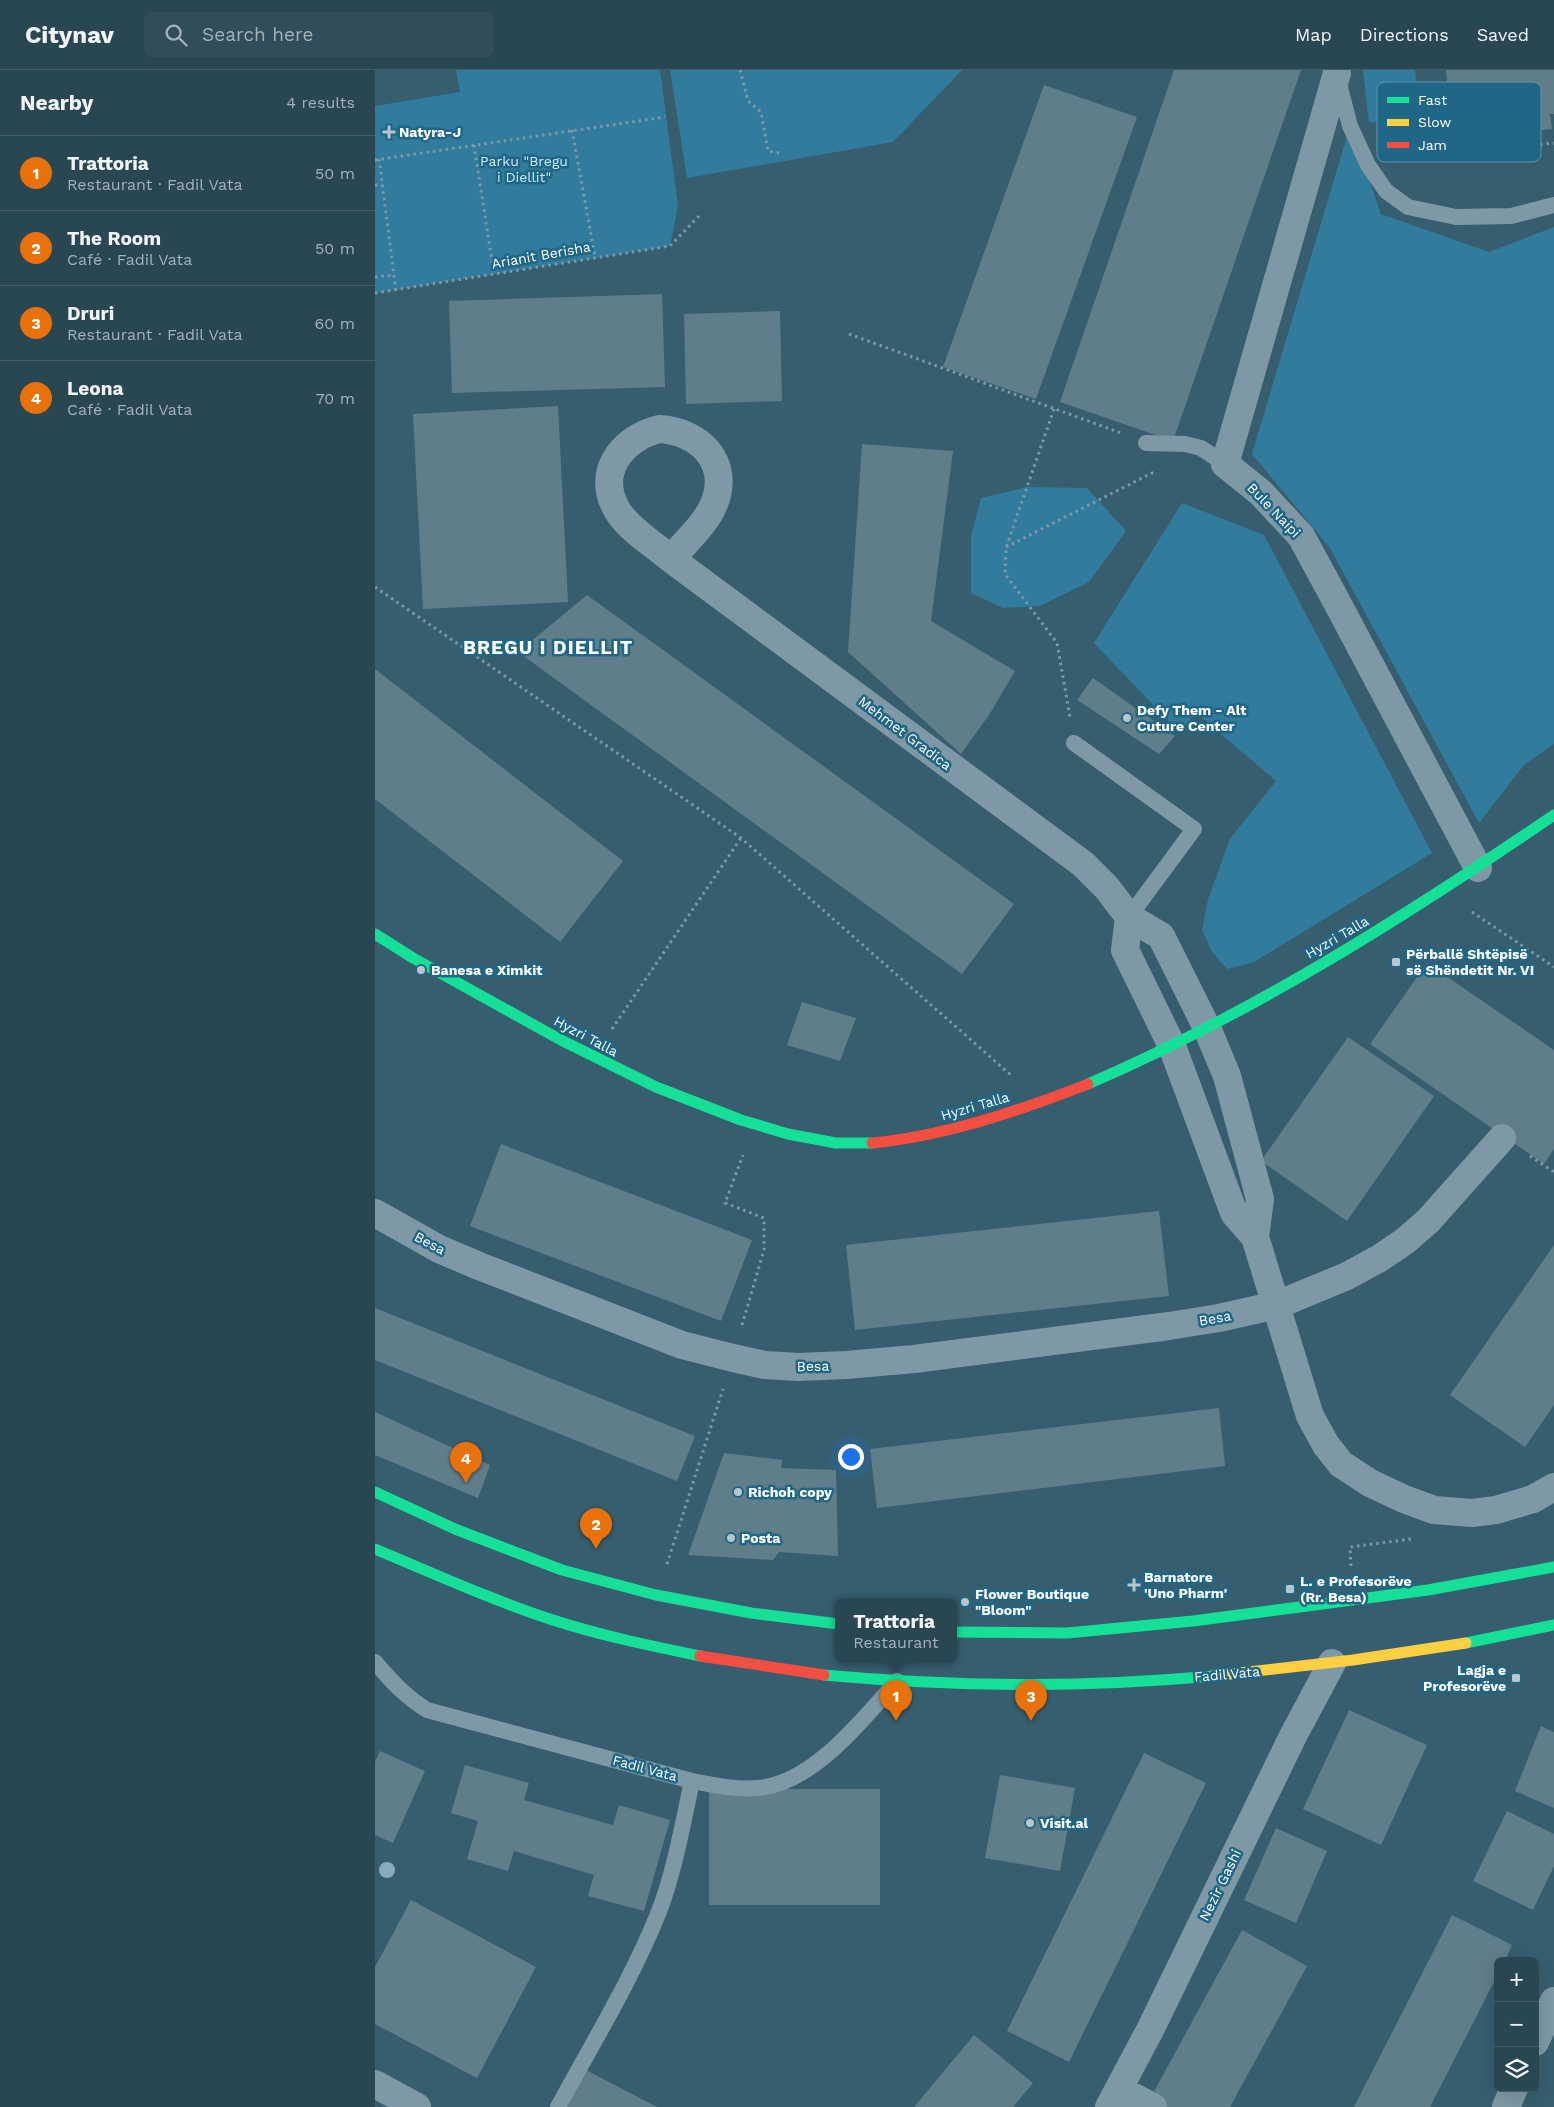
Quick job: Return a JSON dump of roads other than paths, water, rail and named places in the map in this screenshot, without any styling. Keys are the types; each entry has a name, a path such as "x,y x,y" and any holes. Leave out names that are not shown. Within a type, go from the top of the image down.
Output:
{"main road":[{"name":"Hyzri Talla","path":"375,934 557,1039 649,1085 790,1136 853,1144 883,1142 921,1136 981,1121 1080,1088 1172,1046 1364,940 1478,868 1554,815"},
{"path":"375,1492 455,1529 562,1570 657,1595 751,1613 835,1624"},
{"name":"Fadil Vata","path":"375,1549 513,1605 582,1628 730,1661 811,1673 897,1681 1068,1685 1236,1673 1423,1651 1554,1625"},
{"path":"957,1632 1067,1633 1193,1622 1354,1602 1554,1567"}],"street":[{"path":"1225,464 1337,73"},
{"name":"Mehmet Gradica","path":"671,559 711,510 717,493 718,481 712,456 705,446 684,432 659,429 646,432 625,445 612,466 610,491 620,514 671,559 1083,864 1107,888 1129,917 1161,936 1207,1028"},
{"name":"Bule Naipi","path":"1225,464 1261,493 1301,536 1333,592 1478,868"},
{"path":"1129,917 1125,950 1172,1046 1234,1213 1255,1237 1310,1416 1325,1444 1341,1464 1378,1487 1403,1499 1435,1510 1472,1513 1496,1510 1533,1499 1554,1487"},
{"path":"1207,1028 1227,1076 1260,1199 1255,1237"},
{"name":"Besa","path":"375,1213 439,1249 682,1344 733,1358 765,1364 798,1367 846,1365 914,1359 1169,1326 1219,1318 1277,1305 1347,1276 1381,1258 1405,1241 1428,1221 1502,1138"},
{"name":"Nezir Gashi","path":"1114,2098 1293,1736 1332,1663"},
{"path":"1539,2033 1554,2001"},
{"path":"375,2084 417,2107"},
{"path":"1505,2107 1512,2092"},
{"path":"1114,2098 1153,2107"}],"lane":[{"path":"1337,73 1349,126 1369,165 1385,191 1408,208 1456,217 1511,216 1554,205"},
{"path":"1146,442 1185,444 1201,448 1225,464"},
{"path":"1074,742 1194,830 1129,917"},
{"name":"Fadil Vata","path":"375,1662 391,1682 411,1700 427,1710 692,1781 725,1788 758,1788 784,1783 831,1751 863,1722 897,1681"},
{"path":"558,2107 635,1964 659,1913 679,1843 692,1781"}],"place":[{"name":"Natyra-J","path":"389,132"},
{"name":"Defy Them - Alt Cuture Center","path":"1127,718"},
{"name":"Përballë Shtëpisë së Shëndetit Nr. VI","path":"1396,962"},
{"name":"Banesa e Ximkit","path":"421,970"},
{"name":"Leona","path":"466,1483"},
{"name":"Richoh copy","path":"738,1492"},
{"name":"Posta","path":"731,1538"},
{"name":"The Room","path":"596,1549"},
{"name":"Barnatore 'Uno Pharm'","path":"1134,1585"},
{"name":"L. e Profesorëve (Rr. Besa)","path":"1290,1589"},
{"name":"Flower Boutique \"Bloom\"","path":"965,1602"},
{"name":"Lagja e Profesorëve","path":"1516,1678"},
{"name":"Trattoria","path":"896,1721"},
{"name":"Druri","path":"1031,1721"},
{"name":"Visit.al","path":"1030,1823"}],"district":[{"name":"BREGU I DIELLIT","path":"548,647"}],"park label":[{"name":"Parku \"Bregu i Diellit\"","path":"524,169"}]}
